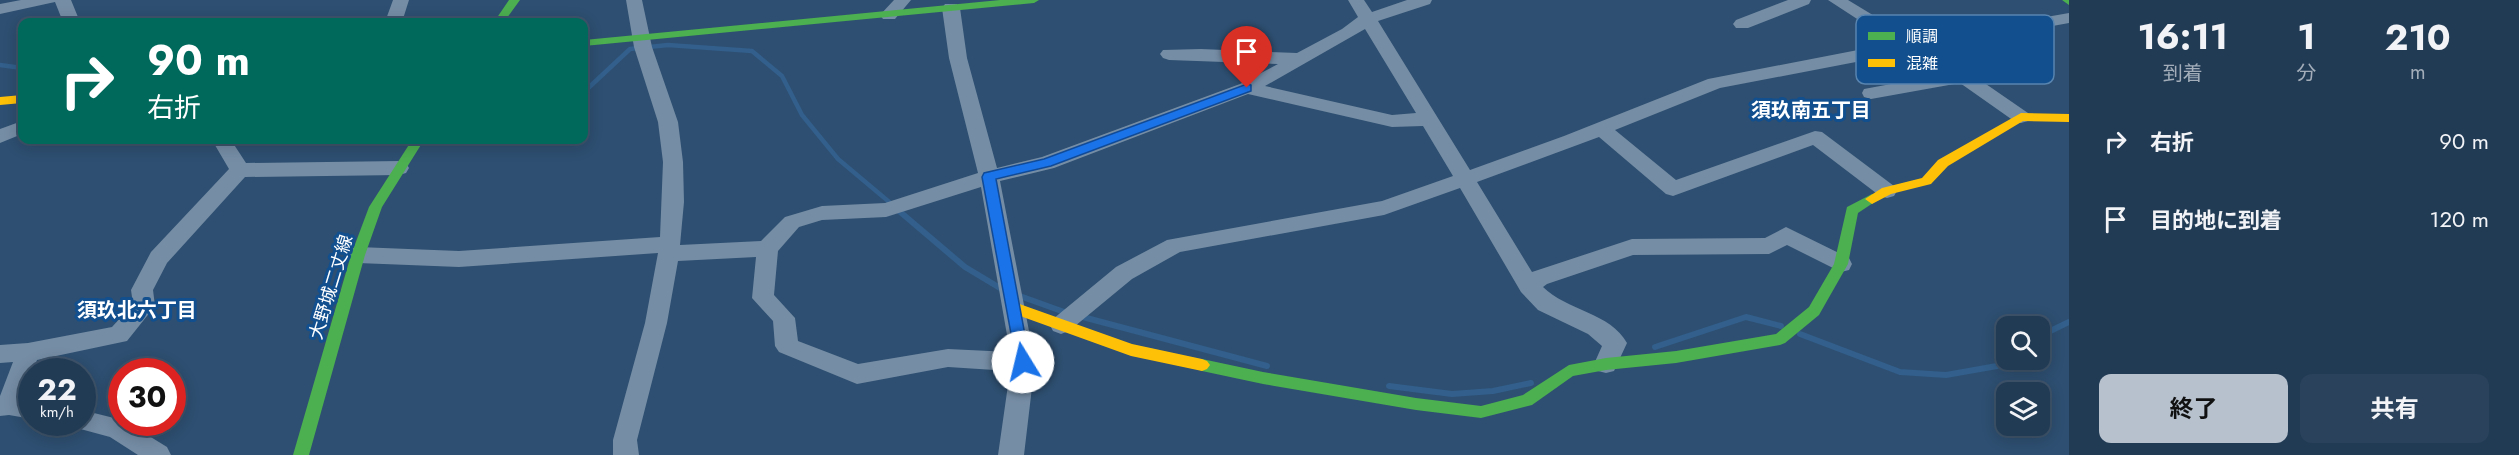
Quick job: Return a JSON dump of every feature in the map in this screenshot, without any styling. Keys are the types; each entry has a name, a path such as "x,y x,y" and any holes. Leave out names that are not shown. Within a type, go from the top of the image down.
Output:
{"street":[{"path":"0,9 48,0"},
{"path":"63,0 70,18"},
{"path":"395,18 401,0"},
{"path":"502,18 515,0"},
{"path":"626,455 626,440 652,340 669,249 674,173 668,121 640,36 634,0"},
{"path":"889,15 903,0"},
{"path":"588,42 1034,0"},
{"path":"1356,0 1529,286 1546,304 1596,328 1615,343 1606,364"},
{"path":"1023,362 948,358 857,374 787,346 784,318 763,298 767,249 792,222 822,213 886,210 989,177 1047,163 1247,88 1348,33 1367,19 1424,0"},
{"path":"1742,24 1803,0"},
{"path":"1836,0 1861,15"},
{"path":"951,8 958,58 989,177 1023,362 1011,455"},
{"path":"2054,21 2069,18"},
{"path":"1169,54 1202,53 1230,57 1299,59"},
{"path":"1061,326 1124,273 1175,245 1384,208 1601,129 1715,83 1856,56"},
{"path":"1871,93 1944,84"},
{"path":"1973,84 2021,117"},
{"path":"1247,88 1392,122 1428,119"},
{"path":"0,101 18,99"},
{"path":"1014,308 1131,350 1251,376 1416,404 1481,412 1527,400 1569,371 1606,364 1676,357 1780,339 1814,311 1841,264 1852,210 1887,191 1926,181 1943,163 2021,117 2069,118"},
{"path":"0,137 18,129"},
{"path":"1601,129 1673,189 1815,137 1887,191"},
{"path":"224,144 240,170"},
{"name":"大野城二丈線","path":"301,455 358,255 376,207 414,144"},
{"path":"0,354 28,352 119,335 144,306 142,290 159,258 240,170 399,168"},
{"path":"1529,286 1539,278 1632,247 1769,246 1786,235 1841,264"},
{"path":"358,255 459,259 669,249 767,249"},
{"path":"14,407 28,352"},
{"path":"96,423 116,428 158,455"}],"waterway":[{"path":"588,88 630,49 668,45 752,51 782,76 802,115 838,159 894,206"},
{"path":"0,65 18,67"},
{"path":"892,205 965,267 1005,291"},
{"path":"1017,295 1067,313"},
{"path":"1079,316 1267,366"},
{"path":"1655,347 1746,317 1781,326"},
{"path":"2050,331 2069,322"},
{"path":"1800,334 1900,372 1946,375 1996,366"},
{"path":"1389,386 1452,394 1493,391 1531,383"}],"traffic: fast":[{"path":"502,18 515,0"},
{"path":"588,43 1034,0"},
{"path":"301,455 358,255 376,207 415,144"},
{"path":"1202,365 1263,378 1416,404 1481,412 1527,400 1569,371 1606,364 1676,357 1780,339 1814,311 1841,264 1852,210 1872,199"}],"traffic: slow":[{"path":"0,101 18,99"},
{"path":"1872,199 1887,191 1926,181 1943,163 2021,117 2069,118"},
{"path":"1014,308 1131,350 1202,365"}],"district":[{"name":"須玖南五丁目","path":"1811,110"},
{"name":"須玖北六丁目","path":"137,310"}],"route":[{"path":"1023,362 989,177 1047,163 1247,88"}]}
